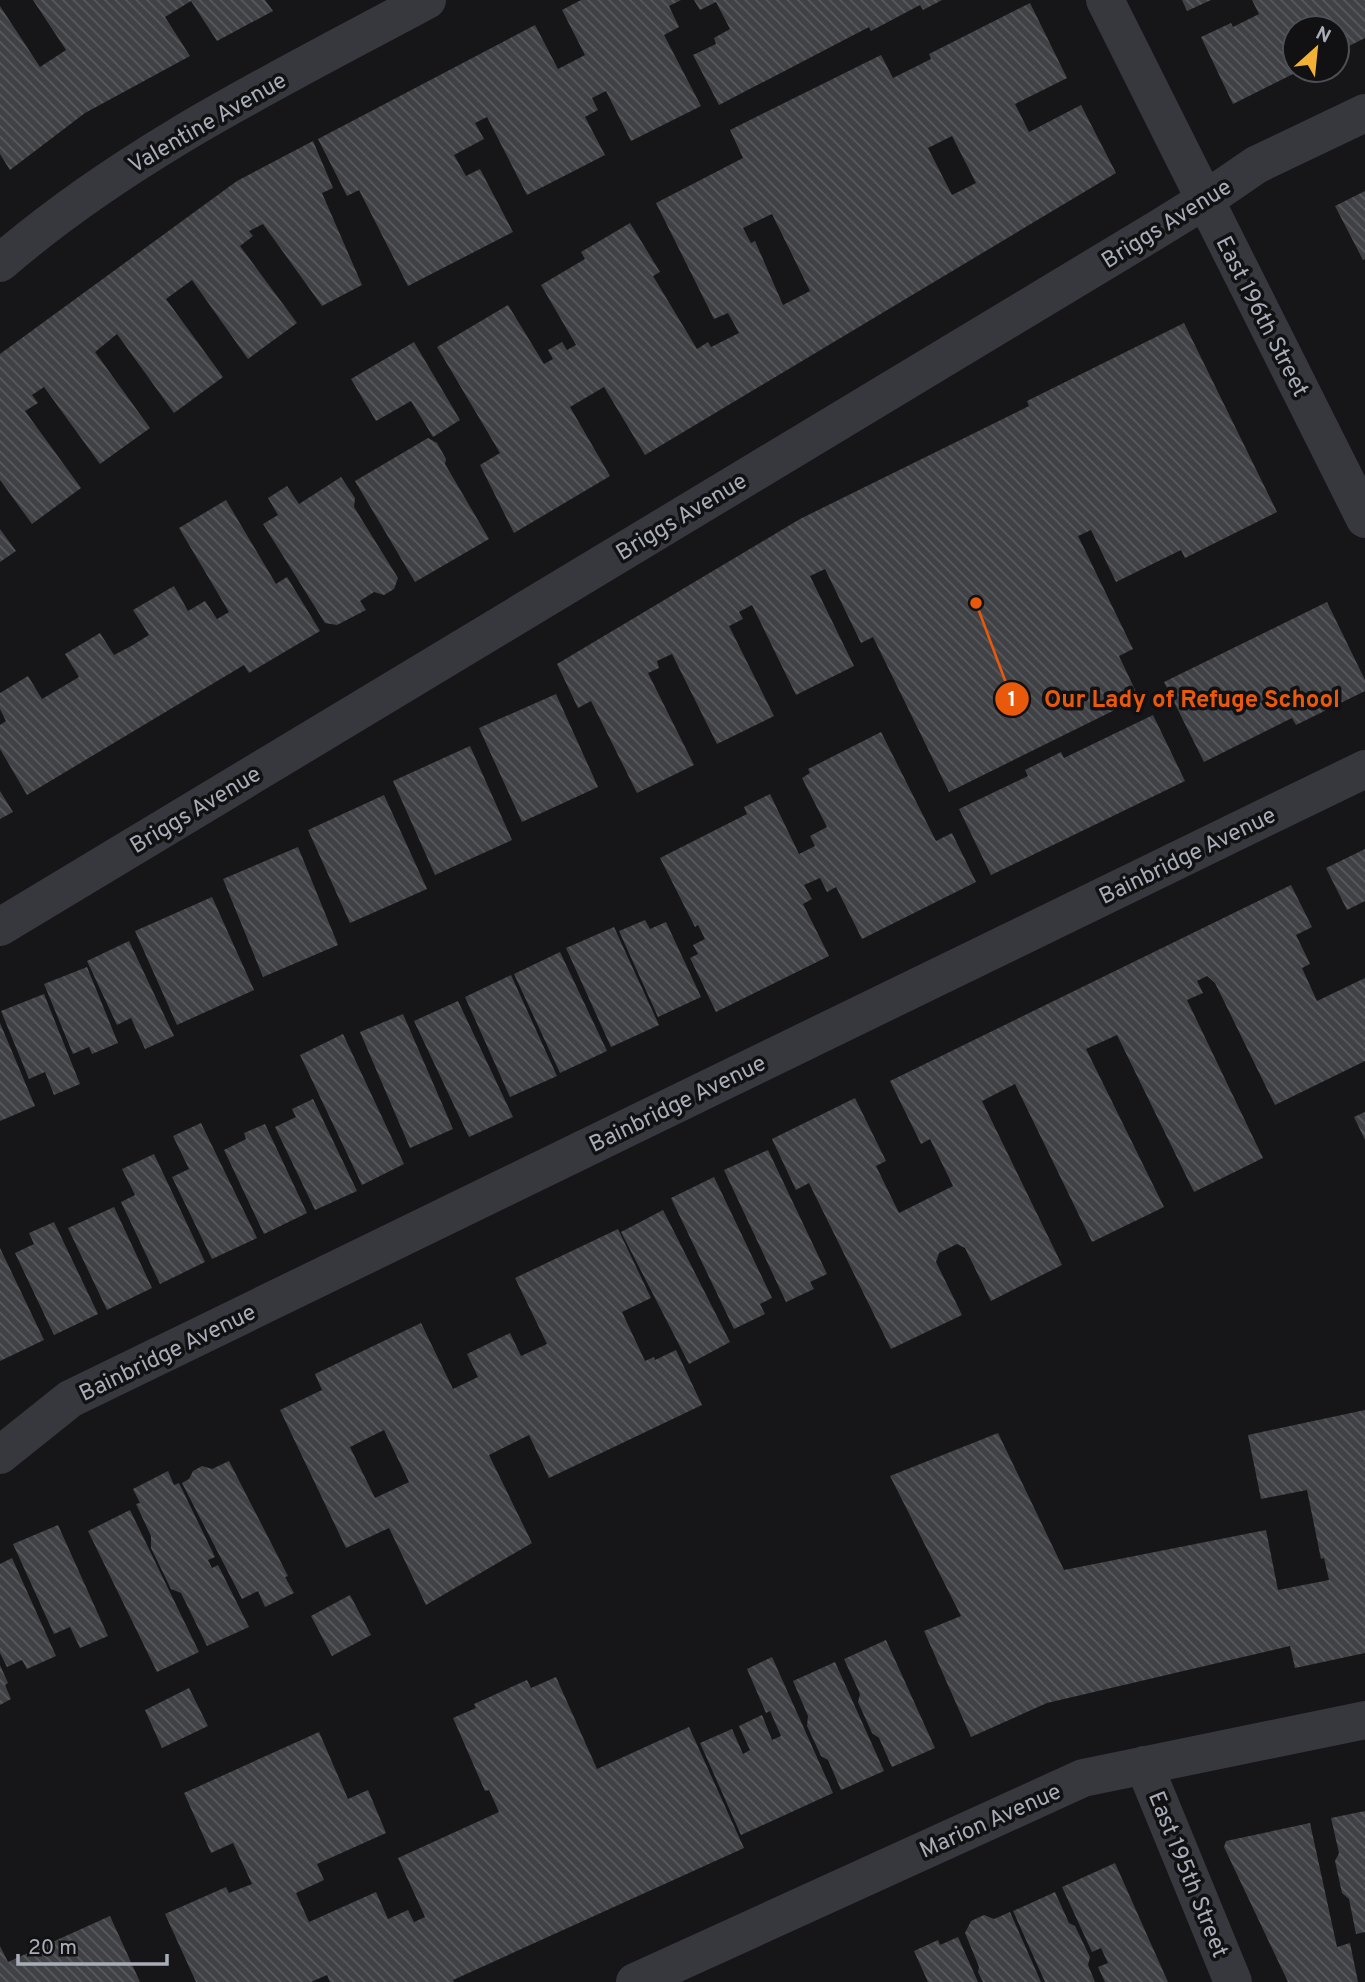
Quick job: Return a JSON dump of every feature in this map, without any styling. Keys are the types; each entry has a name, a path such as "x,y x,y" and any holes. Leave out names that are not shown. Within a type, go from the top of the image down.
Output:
{"street":[{"name":"Valentine Avenue","path":"0,263 31,236 124,169 204,120 427,0"},
{"name":"East 196th Street","path":"1105,0 1365,519"},
{"name":"Briggs Avenue","path":"0,927 1205,200 1256,165 1365,113"},
{"name":"Bainbridge Avenue","path":"0,1455 70,1399 1365,769"},
{"name":"Marion Avenue","path":"635,1982 1083,1778 1365,1720"},
{"name":"East 195th Street","path":"1144,1765 1233,1982"}],"building":[{"path":"33,0 265,0 273,11 217,41 191,1 165,17 190,56 85,113 10,170 0,154 0,6 40,67 66,50"},
{"path":"581,0 681,0 669,6 679,27 664,35 701,106 631,141 606,91 592,98 598,110 585,117 605,155 527,195 487,117 475,123 484,139 454,155 466,176 480,169 513,232 408,286 359,190 347,196 318,139 535,25 558,69 585,55 562,10"},
{"path":"694,0 942,0 923,10 920,5 871,31 869,27 719,105 693,55 716,44 714,38 730,29 716,2 700,10"},
{"path":"1182,0 1211,0 1187,11"},
{"path":"1252,0 1365,0 1365,38 1351,45 1351,14 1281,14 1281,80 1233,104 1201,37 1231,23 1233,27 1259,14"},
{"path":"1030,3 1067,78 1015,104 1029,132 1081,105 1116,173 645,455 604,387 570,407 610,476 514,533 480,465 500,453 437,347 508,305 544,364 553,359 548,350 562,342 567,350 576,345 541,285 585,259 581,252 630,223 660,272 653,276 697,349 708,342 711,347 739,333 728,313 714,319 656,203 743,158 730,130 881,55 893,78 931,59 929,54","holes":["952,136 976,183 952,195 928,148","772,214 810,291 783,305 755,241 751,243 743,228"]},
{"path":"313,141 333,188 322,193 362,285 322,306 263,224 249,231 253,236 240,246 297,323 248,359 192,280 166,299 223,377 174,413 117,334 95,352 150,428 100,464 44,387 32,395 38,403 25,411 81,488 32,524 0,480 0,354 237,181"},
{"path":"1365,191 1365,259 1363,260 1335,206"},
{"path":"1184,323 1277,512 1185,558 1181,550 1116,582 1091,530 1078,536 1133,649 1119,656 1139,698 949,792 873,637 861,643 825,569 810,576 854,666 796,695 752,605 739,612 743,619 729,626 774,716 717,744 672,654 657,661 659,668 648,673 694,765 637,793 591,701 578,708 557,664 800,519 1029,406 1027,401"},
{"path":"414,342 460,420 433,437 411,401 376,421 351,379"},
{"path":"428,438 437,443 446,459 445,464 489,539 415,582 355,481"},
{"path":"341,477 355,498 354,507 398,578 394,589 384,595 374,592 360,601 366,610 337,625 325,623 263,524 278,515 268,498 287,486 299,504"},
{"path":"226,500 276,584 287,577 320,631 249,673 244,665 27,795 0,749 0,725 6,721 0,709 0,693 28,676 42,699 79,677 65,654 100,633 114,655 133,645 149,635 133,610 174,586 188,611 205,601 217,619 229,612 179,528"},
{"path":"0,529 16,551 0,562"},
{"path":"1327,602 1365,680 1365,691 1296,725 1292,718 1204,762 1164,682"},
{"path":"556,694 598,787 522,822 479,728"},
{"path":"1153,715 1185,781 991,875 959,809 1028,776 1025,770 1061,752 1064,758"},
{"path":"881,732 936,841 952,833 976,882 862,939 836,887 827,892 820,878 804,885 812,899 803,904 829,956 716,1012 690,958 698,954 693,945 705,939 698,925 695,927 660,858 747,814 744,807 770,794 799,854 815,846 810,836 827,827 802,778 810,773 808,769"},
{"path":"470,746 512,840 435,875 393,781"},
{"path":"0,791 13,812 0,819"},
{"path":"384,795 427,889 350,923 308,830"},
{"path":"298,847 338,945 263,977 223,879"},
{"path":"1365,849 1365,901 1347,910 1326,868"},
{"path":"1291,885 1312,927 1296,935 1310,964 1302,968 1317,1001 1365,978 1365,1061 1275,1105 1215,983 1207,976 1197,981 1203,993 1187,1000 1263,1158 1194,1192 1117,1035 1086,1049 1164,1207 1092,1242 1015,1084 982,1101 1062,1265 991,1301 965,1248 957,1244 939,1253 936,1262 962,1315 891,1349 809,1183 796,1190 772,1139 855,1098 886,1161 876,1166 899,1213 953,1186 930,1139 921,1144 890,1081"},
{"path":"212,897 254,990 177,1025 135,931"},
{"path":"645,920 650,929 666,922 701,997 658,1017 619,931"},
{"path":"614,927 659,1025 611,1047 566,948"},
{"path":"129,941 174,1036 145,1049 131,1018 117,1025 87,961"},
{"path":"560,952 607,1051 560,1073 514,974"},
{"path":"87,967 118,1043 92,1054 89,1047 73,1054 44,984"},
{"path":"511,975 557,1076 510,1097 465,997"},
{"path":"44,994 80,1084 54,1095 45,1072 29,1079 1,1011"},
{"path":"458,1001 513,1117 469,1137 414,1021"},
{"path":"403,1014 453,1129 410,1148 360,1032"},
{"path":"0,1023 35,1106 0,1121"},
{"path":"343,1034 404,1164 362,1185 300,1055"},
{"path":"313,1099 357,1191 315,1210 275,1127 296,1117 292,1109"},
{"path":"1365,1112 1365,1140 1354,1117"},
{"path":"201,1123 257,1238 212,1259 172,1177 189,1169 173,1136"},
{"path":"265,1124 307,1213 264,1234 224,1150 246,1139 244,1133"},
{"path":"768,1150 827,1274 810,1282 814,1289 786,1302 724,1170"},
{"path":"154,1154 205,1262 160,1284 121,1202 135,1195 122,1169"},
{"path":"714,1177 772,1298 760,1304 765,1314 734,1329 671,1198"},
{"path":"114,1207 152,1288 107,1310 68,1228"},
{"path":"663,1210 730,1342 689,1364 621,1232"},
{"path":"54,1222 98,1314 54,1335 15,1253 34,1244 29,1233"},
{"path":"618,1229 651,1298 622,1312 645,1361 654,1357 655,1360 676,1350 702,1405 549,1478 529,1435 489,1455 532,1543 426,1605 389,1528 346,1548 280,1410 322,1390 315,1374 421,1323 453,1389 478,1377 467,1354 510,1333 521,1356 547,1344 515,1278","holes":["384,1430 409,1482 375,1498 350,1447"]},
{"path":"0,1248 44,1340 0,1361"},
{"path":"1365,1410 1365,1653 1295,1668 1290,1646 1047,1703 971,1737 924,1631 961,1616 890,1476 998,1433 1064,1570 1266,1530 1278,1590 1329,1580 1324,1558 1321,1559 1307,1490 1261,1499 1248,1435"},
{"path":"229,1461 288,1576 285,1577 294,1593 265,1607 258,1591 242,1599 182,1483 202,1466 212,1469"},
{"path":"168,1471 174,1485 179,1483 215,1557 208,1560 212,1568 218,1565 249,1627 207,1646 181,1593 171,1589 151,1548 151,1536 136,1504 140,1503 133,1489"},
{"path":"130,1510 199,1652 157,1672 88,1531"},
{"path":"58,1525 108,1636 80,1648 70,1627 54,1634 13,1544"},
{"path":"12,1558 56,1656 27,1669 22,1660 7,1667 0,1653 0,1564"},
{"path":"350,1595 371,1635 332,1656 311,1616"},
{"path":"886,1640 935,1748 892,1767 858,1702 860,1694 844,1659"},
{"path":"772,1657 833,1793 741,1835 700,1743 732,1729 743,1754 750,1750 739,1726 762,1715 772,1740 781,1736 770,1711 766,1713 747,1669"},
{"path":"835,1662 884,1771 841,1790 828,1760 821,1756 807,1726 808,1716 793,1681"},
{"path":"0,1665 11,1699 0,1705"},
{"path":"556,1677 597,1769 689,1727 744,1848 453,1980 454,1982 330,1982 327,1975 311,1982 196,1982 165,1914 226,1887 229,1893 252,1884 233,1843 211,1853 184,1793 319,1732 348,1799 368,1790 386,1833 317,1864 324,1880 296,1893 309,1922 376,1892 388,1919 408,1910 414,1922 425,1917 398,1858 499,1812 489,1790 485,1791 453,1718 476,1708 474,1704 527,1680 531,1688"},
{"path":"189,1688 208,1726 162,1748 145,1710"},
{"path":"1365,1811 1365,1932 1356,1934 1349,1899 1342,1893 1335,1861 1339,1853 1331,1818"},
{"path":"1310,1823 1337,1947 1350,1943 1358,1982 1288,1982 1224,1847 1226,1841"},
{"path":"1115,1863 1168,1982 1105,1982 1098,1967 1108,1963 1101,1948 1092,1952 1062,1887"},
{"path":"1055,1892 1069,1923 1075,1926 1090,1957 1088,1965 1095,1982 1045,1982 1013,1911"},
{"path":"1010,1912 1041,1982 983,1982 978,1972 979,1967 965,1933 971,1921 984,1915 994,1919"},
{"path":"110,1916 140,1982 0,1982 0,1946 8,1962"},
{"path":"958,1937 978,1982 928,1982 914,1951 938,1940 940,1945"}],"place":[{"name":"Our Lady of Refuge School","path":"976,603"}]}
